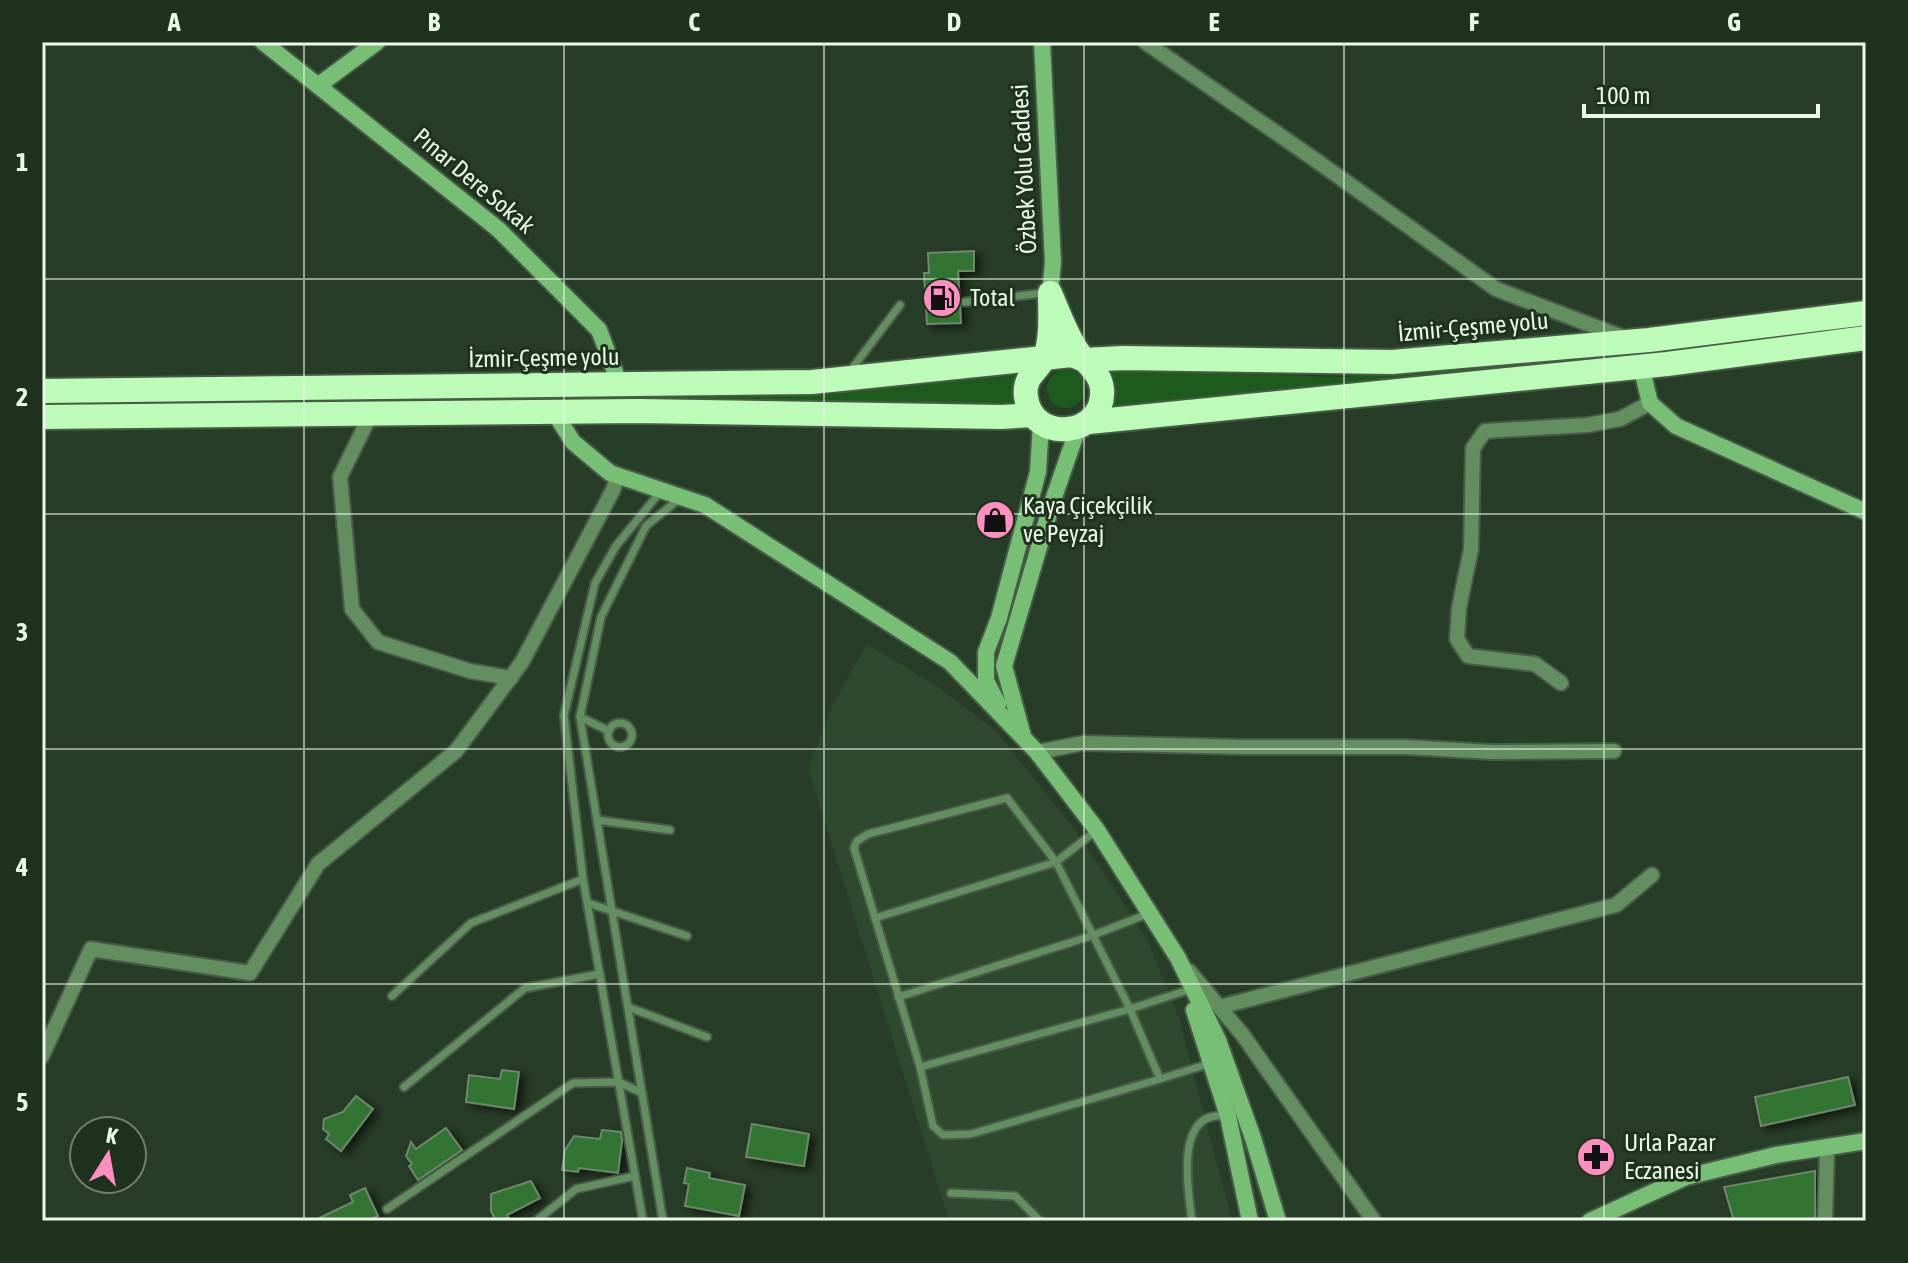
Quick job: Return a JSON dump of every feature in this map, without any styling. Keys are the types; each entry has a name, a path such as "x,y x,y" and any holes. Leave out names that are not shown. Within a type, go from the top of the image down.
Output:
{"highway":[{"path":"1050,293 1045,357 1033,370 1026,397 1037,419 1052,429 1065,431 1083,425 1641,366 1866,338"},
{"path":"1050,293 1075,348 1099,378 1101,402 1083,425"},
{"name":"İzmir-Çeşme yolu","path":"1084,360 1392,362 1634,341 1866,313"},
{"path":"1045,357 1072,355 1084,360"},
{"name":"İzmir-Çeşme yolu","path":"42,391 812,382 1045,357"},
{"path":"42,417 760,412 1037,419"}],"main road":[{"name":"Pınar Dere Sokak","path":"263,42 498,229 599,330 620,385"},
{"path":"319,85 377,42"},
{"name":"Özbek Yolu Caddesi","path":"1042,42 1053,262 1050,293"},
{"path":"1641,366 1650,403 1676,426 1866,512"},
{"path":"554,412 573,442 610,473 705,505 950,662 1037,752 1097,830 1178,958 1218,1040 1278,1221"},
{"path":"1023,738 986,681 986,652 999,618 1038,472 1037,419"},
{"path":"1023,738 1004,666 1052,503 1083,425"},
{"path":"1178,958 1228,1116 1250,1221"},
{"path":"1590,1221 1686,1177 1776,1155 1866,1141"}],"street":[{"path":"1145,42 1496,289 1634,341"},
{"path":"1561,683 1535,664 1468,656 1457,639 1459,608 1471,549 1473,448 1485,431 1587,425 1620,419 1650,403"},
{"path":"371,414 340,477 352,609 378,642 470,671 511,678"},
{"path":"42,1056 91,949 250,973 318,864 456,751 511,678 618,476"},
{"path":"1037,752 1084,743 1405,747 1492,752 1614,751"},
{"path":"1219,1007 1616,905 1652,875"},
{"path":"1178,958 1251,1047 1374,1221"},
{"path":"1825,1221 1827,1149"}],"lane":[{"path":"965,302 1050,293"},
{"path":"844,379 900,305"},
{"path":"643,1221 583,879 564,715 595,583 616,546 661,491"},
{"path":"665,1220 580,717 601,617 646,526 681,497"},
{"path":"580,717 609,731"},
{"path":"1160,1079 1130,1009 1056,862 1007,798 868,834 857,841 854,848 920,1067 933,1126 943,1135 971,1134 1160,1079 1211,1063"},
{"path":"597,820 670,830"},
{"path":"875,918 1056,862 1097,830"},
{"path":"392,996 471,923 583,879"},
{"path":"588,903 687,936"},
{"path":"898,997 1091,936 1150,913"},
{"path":"404,1087 525,988 600,974"},
{"path":"920,1067 1188,990"},
{"path":"628,1007 707,1037"},
{"path":"387,1209 573,1083 619,1082 642,1093"},
{"path":"1192,1221 1188,1142 1197,1124 1214,1115 1228,1116"},
{"path":"536,1221 576,1189 635,1176"},
{"path":"951,1193 1015,1196 1040,1221"}],"shaded area":[{"path":"867,644 935,685 996,731 1077,832 1147,939 1179,1018 1232,1221 949,1221 808,768 834,702"}],"green space":[{"path":"1745,343 1645,357 1110,406 1108,370 1342,377"},
{"path":"1066,370 1079,376 1085,389 1079,402 1066,408 1053,402 1047,389 1053,376"},
{"path":"1020,375 1021,407 383,402 770,395"}],"building":[{"path":"974,251 974,271 958,271 961,323 927,324 924,273 929,273 928,253"},
{"path":"502,1070 519,1072 514,1109 466,1102 469,1075 500,1079"},
{"path":"1848,1077 1855,1105 1761,1126 1755,1097"},
{"path":"356,1096 373,1109 341,1151 326,1139 329,1134 323,1129 324,1119 343,1112"},
{"path":"752,1124 809,1134 804,1166 746,1157"},
{"path":"446,1128 462,1150 418,1180 406,1156 411,1142 416,1149"},
{"path":"602,1130 621,1132 618,1173 579,1168 578,1172 562,1170 565,1150 574,1136 600,1139"},
{"path":"687,1168 710,1173 709,1178 745,1185 739,1216 685,1206 689,1184 684,1183"},
{"path":"1815,1171 1815,1221 1734,1221 1724,1187"},
{"path":"531,1181 540,1198 507,1215 510,1221 496,1221 491,1211 491,1194"},
{"path":"365,1188 378,1216 367,1221 313,1221 353,1202 350,1195"}],"place":[{"name":"Total","path":"942,298"},
{"name":"Kaya Çiçekçilik ve Peyzaj","path":"995,520"},
{"name":"Urla Pazar Eczanesi","path":"1596,1157"}]}
